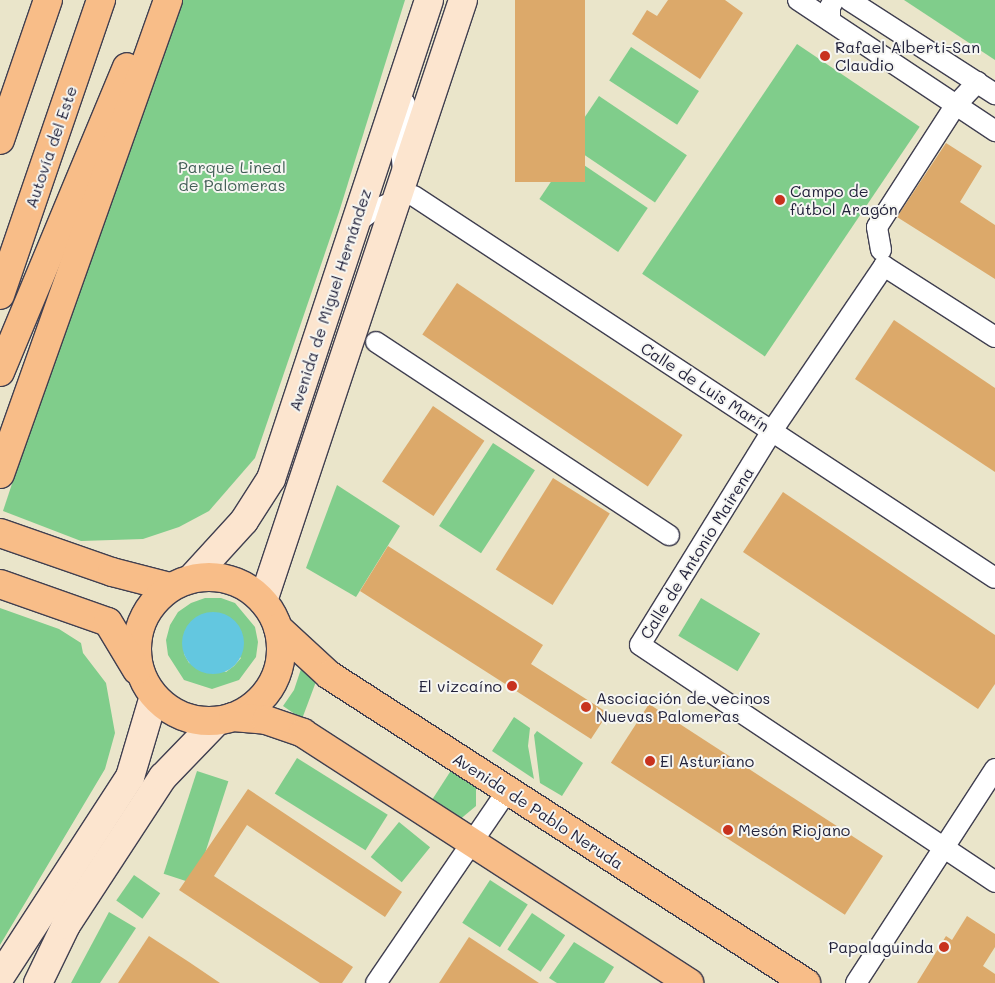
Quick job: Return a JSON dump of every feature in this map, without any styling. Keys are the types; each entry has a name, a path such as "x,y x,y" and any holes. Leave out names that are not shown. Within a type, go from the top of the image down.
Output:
{"main road":[{"path":"0,140 48,0"},
{"name":"Autovía del Este","path":"0,295 101,0"},
{"path":"0,372 155,0"},
{"path":"0,474 168,0"},
{"path":"6,535 112,572 181,583"},
{"path":"149,689 138,661 137,640 140,626 154,601 181,583 211,576 231,580 248,588 263,601 278,628 281,650 277,672 262,696 252,707 225,719"},
{"path":"0,584 108,622 149,689 183,716 266,720 303,733 471,840 689,983"},
{"name":"Avenida de Pablo Neruda","path":"278,628 329,675 806,983"}],"street":[{"name":"Avenida de Miguel Hernández","path":"181,583 244,521 271,478 429,0"},
{"name":"Avenida de Miguel Hernández","path":"405,190 401,159 402,118 434,0"},
{"name":"Avenida de Miguel Hernández","path":"263,601 386,232 405,190 413,150 462,0"},
{"path":"798,0 995,131"},
{"path":"830,21 830,7 834,0"},
{"path":"849,0 995,94"},
{"path":"881,250 876,227 955,106 977,82"},
{"path":"356,223 405,190"},
{"name":"Calle de Luis Marín","path":"405,190 995,578"},
{"name":"Calle de Antonio Mairena","path":"995,337 884,266 772,431 640,645 995,882"},
{"path":"376,342 669,535"},
{"path":"0,976 130,777 149,689"},
{"path":"38,983 66,925 163,777 225,719"},
{"path":"856,983 995,769"},
{"path":"376,983 471,840 507,791"}],"green space":[{"name":"Parque Lineal de Palomeras","path":"172,0 405,0 339,212 255,458 209,511 179,527 143,539 81,541 3,511"},
{"path":"904,0 995,0 995,60"},
{"name":"Campo de fútbol Aragón","path":"797,44 920,127 765,356 642,274"},
{"path":"631,47 699,91 677,125 609,81"},
{"path":"599,96 687,155 655,203 567,143"},
{"path":"569,155 648,208 618,252 539,199"},
{"path":"493,443 535,470 481,553 439,526"},
{"path":"337,485 400,526 356,597 306,568"},
{"path":"205,598 221,598 235,603 255,627 258,642 256,657 239,680 212,689 184,680 168,655 166,640 170,625 178,612 191,603","holes":["196,618 241,658 226,672 189,663 184,654 184,634"]},
{"path":"701,598 760,634 737,671 678,636"},
{"path":"0,608 59,629 81,643 83,653 106,683 115,733 105,769 0,945"},
{"path":"301,669 317,679 302,719 283,706 294,690"},
{"path":"514,717 530,728 528,746 534,779 492,751"},
{"path":"537,731 583,763 562,796 540,783 534,735"},
{"path":"297,758 388,815 365,850 275,794"},
{"path":"457,770 476,785 476,806 458,821 430,803 450,772"},
{"path":"197,771 228,781 195,884 164,874"},
{"path":"399,822 430,847 402,882 371,857"},
{"path":"134,875 160,893 142,919 116,900"},
{"path":"490,880 528,905 500,947 462,923"},
{"path":"109,912 136,928 100,983 71,983"},
{"path":"532,913 565,935 541,972 507,949"},
{"path":"574,942 614,967 604,983 557,983 549,978"}],"water":[{"path":"213,612 230,617 235,621 239,626 244,643 239,660 235,665 230,669 213,674 196,669 191,665 187,660 182,643 187,626 191,621 196,617"}],"building":[{"path":"515,0 585,0 585,182 515,182"},
{"path":"668,0 725,0 743,13 700,79 632,34 647,10 657,16"},
{"path":"946,143 982,166 960,202 995,225 995,279 897,217"},
{"path":"457,283 682,435 648,487 422,334"},
{"path":"894,320 995,388 995,472 855,379"},
{"path":"433,406 484,441 434,516 382,481"},
{"path":"553,478 610,514 553,605 496,570"},
{"path":"783,492 995,635 995,684 978,709 743,552"},
{"path":"388,546 543,645 531,664 608,713 591,739 360,591"},
{"path":"649,704 883,856 845,915 611,763"},
{"path":"248,789 402,892 385,917 247,825 214,876 353,967 342,983 320,983 179,890"},
{"path":"967,916 995,934 995,947 983,966 995,974 995,983 917,983 946,936 952,940"},
{"path":"149,936 189,962 220,983 118,983"},
{"path":"469,937 501,958 539,983 439,983"}],"place":[{"name":"Rafael Alberti-San Claudio","path":"825,56"},
{"name":"Campo de fútbol Aragón","path":"780,200"},
{"name":"El vizcaíno","path":"512,686"},
{"name":"Asociación de vecinos Nuevas Palomeras","path":"586,707"},
{"name":"El Asturiano","path":"650,761"},
{"name":"Mesón Riojano","path":"728,830"},
{"name":"Papalaguinda","path":"944,947"}]}
